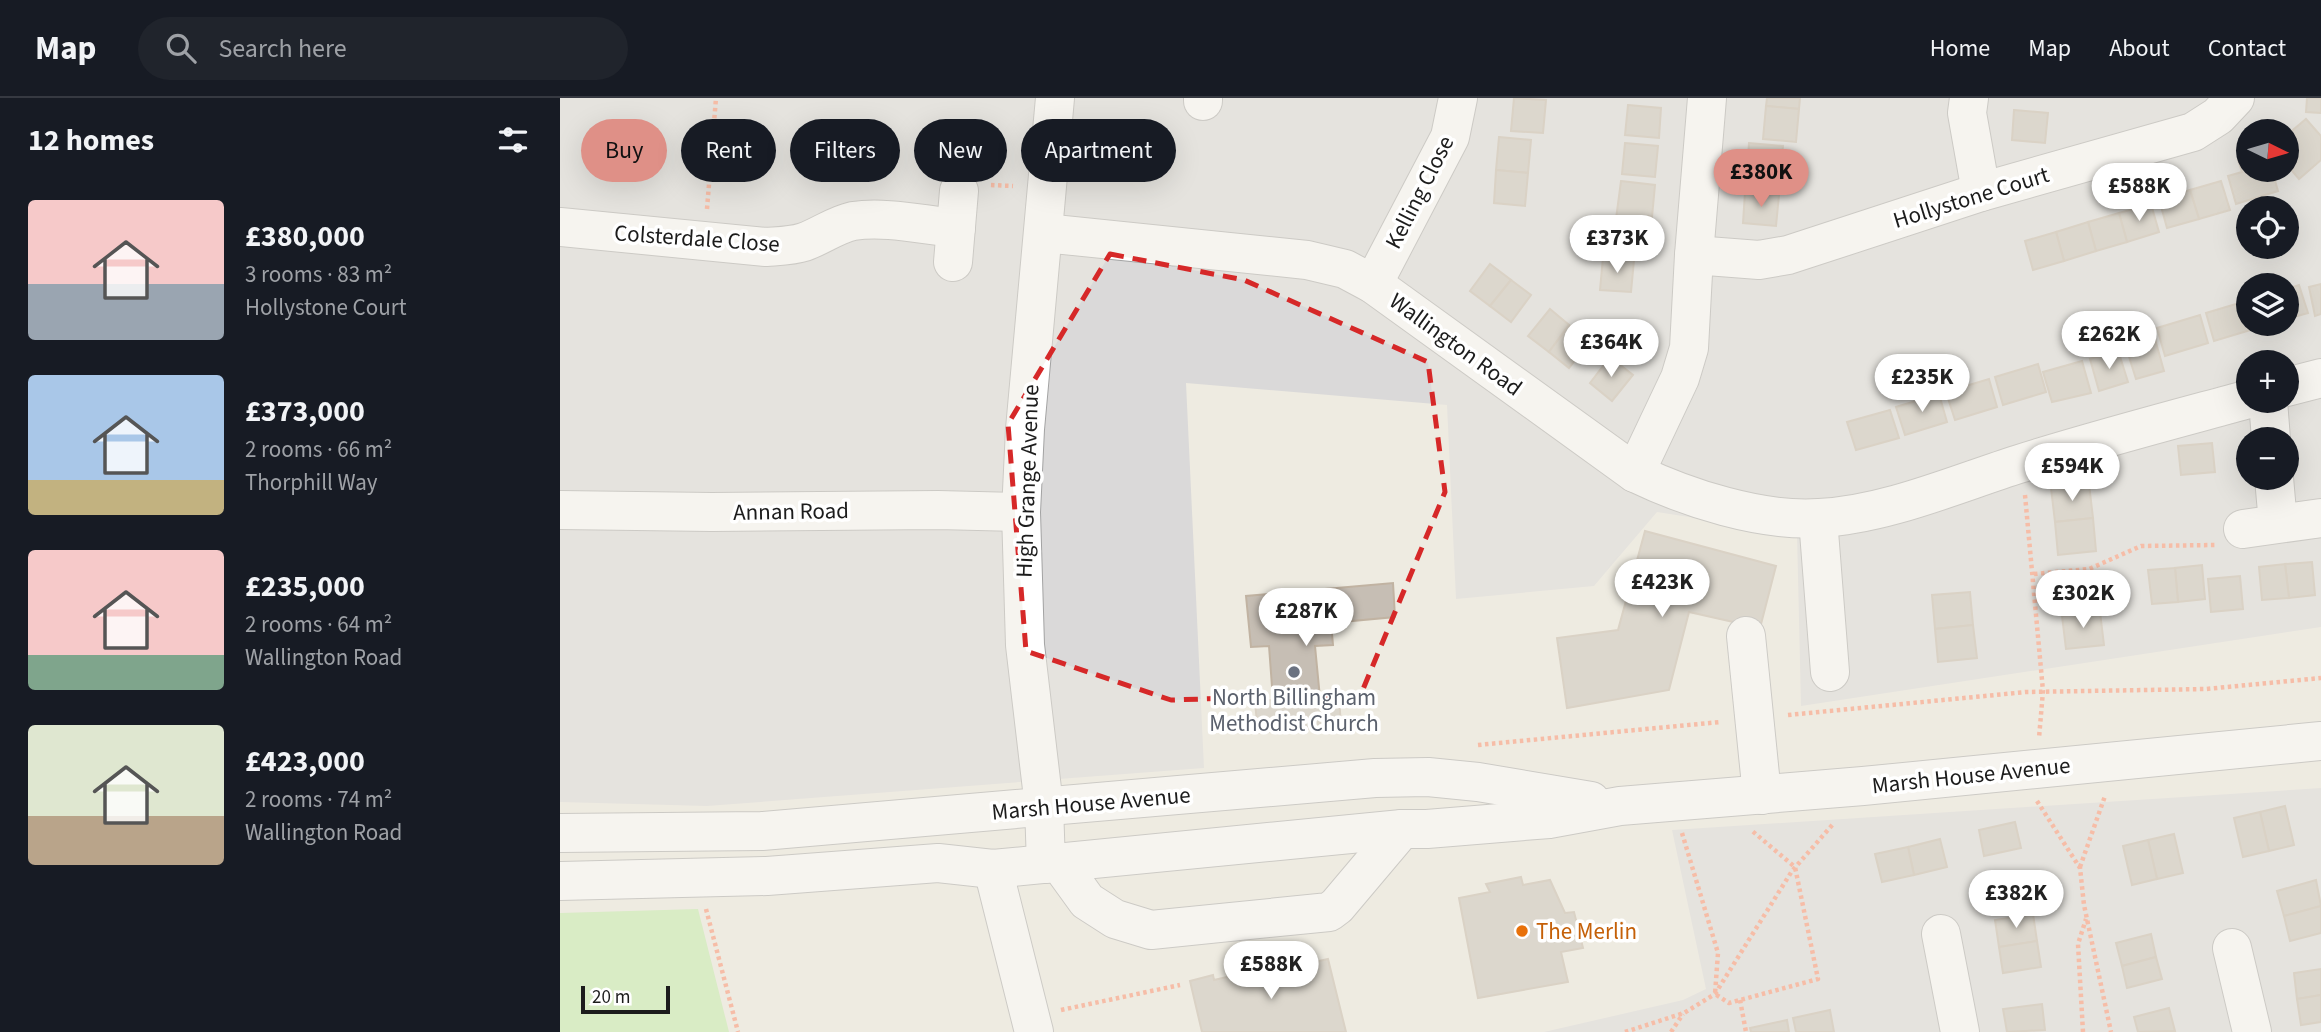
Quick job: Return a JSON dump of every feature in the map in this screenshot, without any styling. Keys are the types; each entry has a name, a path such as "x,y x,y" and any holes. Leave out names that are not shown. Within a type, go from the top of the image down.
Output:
{"street":[{"name":"High Grange Avenue","path":"1055,98 1025,429 1021,512 1026,645 1044,806 1056,863"},
{"name":"Kelling Close","path":"1373,284 1450,137 1458,98"},
{"path":"1635,473 1680,378 1689,348 1707,98"},
{"path":"1969,98 1968,113 1981,192"},
{"name":"Hollystone Court","path":"1694,255 1759,260 1788,255 1981,192 2193,132 2218,116 2235,98"},
{"name":"Colsterdale Close","path":"560,227 766,247 804,242 844,224 875,220 954,245 959,191"},
{"name":"Wallington Road","path":"1044,233 1307,260 1345,269 1373,284 1635,473 1664,487 1711,503 1753,512 1818,519 1866,513 2021,463 2236,403"},
{"path":"2299,383 2321,377"},
{"path":"2270,490 2260,526 2321,518"},
{"name":"Annan Road","path":"560,509 1021,512"},
{"path":"1818,519 1829,672"},
{"path":"1746,636 1762,794"},
{"name":"Marsh House Avenue","path":"560,881 767,876 938,863 993,869 1402,828 1427,829 1549,819 1620,806 1863,786 2321,741"},
{"name":"Marsh House Avenue","path":"560,833 762,831 1375,778 1427,777 1478,782 1620,806"},
{"path":"1056,863 1087,901 1115,919 1152,930 1275,918 1329,912 1337,906 1402,828"},
{"path":"993,869 1032,1025"},
{"path":"1941,934 1945,1013"},
{"path":"2232,948 2252,1032"}],"path":[{"path":"704,241 716,98"},
{"path":"959,191 960,182 1047,189"},
{"path":"2021,463 2034,574 2043,691 2033,795 2080,868 2087,919 2111,1032"},
{"path":"2034,574 2089,569 2141,546 2242,545 2260,526"},
{"path":"2026,692 2206,690 2321,678"},
{"path":"2080,868 2106,792 2104,762"},
{"path":"1625,1032 1684,1013 1715,994 1795,867 1863,786"},
{"path":"1715,994 1729,1003 1818,979 1795,867 1753,832 1720,798"},
{"path":"1672,803 1696,874 1718,953 1715,994"},
{"path":"698,877 738,1032"},
{"path":"2083,1032 2078,944 2087,919"},
{"path":"1032,1025 1180,985"},
{"path":"1740,1000 1746,1032"},
{"path":"1671,1032 1684,1013"}],"highlighted area":[{"path":"1110,254 1244,280 1428,362 1445,492 1361,694 1171,700 1026,651 1008,424"}],"shaded area":[{"path":"560,98 2321,98 2321,627 1801,706 1797,534 1657,512 1594,586 1456,599 1447,405 1186,383 1204,768 707,806 560,802"},
{"path":"2321,788 2321,1032 1544,1032 1683,1000 1706,989 1672,830"}],"green space":[{"path":"698,909 729,1032 560,1032 560,913"}],"building":[{"path":"1514,98 1546,100 1543,133 1511,131"},
{"path":"1767,98 1800,98 1799,109 1766,106"},
{"path":"2307,98 2321,98 2321,113 2306,112"},
{"path":"1628,105 1661,108 1659,138 1625,135"},
{"path":"1766,106 1799,109 1796,142 1763,139"},
{"path":"2014,110 2048,113 2045,143 2012,140"},
{"path":"2306,119 2321,136 2321,160 2300,178 2300,124"},
{"path":"1499,137 1531,140 1528,173 1496,170"},
{"path":"1625,143 1658,146 1655,177 1622,174"},
{"path":"1749,143 1783,146 1780,176 1747,173"},
{"path":"1496,170 1528,173 1525,206 1494,203"},
{"path":"2236,174 2236,182 2275,182 2278,191 2262,196 2236,196 2236,204 2228,176"},
{"path":"1621,181 1655,185 1652,217 1649,216 1648,223 1616,219"},
{"path":"2221,181 2230,210 2199,219 2190,190"},
{"path":"2190,190 2199,219 2167,228 2159,199"},
{"path":"1745,192 1779,195 1776,226 1743,223"},
{"path":"2151,204 2159,232 2127,242 2119,213"},
{"path":"2119,213 2127,242 2096,251 2088,222"},
{"path":"2088,222 2096,251 2064,261 2056,232"},
{"path":"1606,224 1636,227 1634,260 1603,257"},
{"path":"2056,232 2064,261 2033,270 2025,241"},
{"path":"1603,257 1634,260 1631,292 1600,290"},
{"path":"1490,264 1511,280 1490,306 1470,291"},
{"path":"1511,280 1531,295 1511,322 1490,306"},
{"path":"2321,284 2321,314 2315,316 2309,287"},
{"path":"2299,285 2308,313 2299,316"},
{"path":"2236,304 2236,334 2214,341 2206,313"},
{"path":"1550,309 1569,325 1549,352 1528,336"},
{"path":"2200,315 2208,343 2165,356 2157,328"},
{"path":"1569,325 1590,341 1569,368 1549,352"},
{"path":"2155,339 2164,371 2136,379 2126,347"},
{"path":"2118,350 2128,382 2099,391 2090,359"},
{"path":"1610,357 1633,375 1612,401 1590,383"},
{"path":"2082,361 2091,393 2052,402 2043,372"},
{"path":"2038,364 2046,392 2003,405 1995,377"},
{"path":"1989,379 1997,407 1955,420 1946,392"},
{"path":"1939,394 1947,422 1905,435 1896,407"},
{"path":"1890,410 1899,438 1856,450 1847,422"},
{"path":"2212,443 2215,472 2181,475 2178,446"},
{"path":"2089,484 2093,518 2055,522 2051,488"},
{"path":"2093,518 2096,551 2058,555 2055,522"},
{"path":"1645,531 1776,566 1760,628 1689,612 1669,690 1567,708 1557,638 1618,630"},
{"path":"2312,562 2315,595 2289,598 2285,564"},
{"path":"2285,564 2289,598 2262,600 2259,567"},
{"path":"2202,565 2205,599 2178,602 2175,568"},
{"path":"2175,568 2178,602 2152,604 2148,570"},
{"path":"2240,576 2243,609 2211,612 2208,579"},
{"path":"2096,579 2100,612 2062,616 2059,582"},
{"name":"North Billingham Methodist Church","path":"1393,583 1395,617 1331,623 1333,645 1315,646 1320,698 1339,697 1341,726 1258,733 1255,702 1273,700 1269,646 1251,647 1246,596"},
{"path":"1970,592 1973,625 1935,629 1932,595"},
{"path":"2100,612 2104,645 2066,649 2062,616"},
{"path":"1973,625 1977,658 1938,662 1935,629"},
{"path":"2285,806 2294,845 2269,851 2260,812"},
{"path":"2260,812 2269,851 2243,857 2234,818"},
{"path":"2015,822 2021,848 1984,856 1979,830"},
{"path":"2174,834 2183,873 2157,879 2148,840"},
{"path":"1940,839 1947,867 1914,875 1908,847"},
{"path":"2148,840 2157,879 2132,885 2123,846"},
{"path":"1908,847 1914,875 1882,882 1875,854"},
{"name":"The Merlin","path":"1521,877 1523,885 1550,880 1565,913 1574,912 1583,948 1561,952 1568,982 1478,998 1459,898 1490,892 1486,884"},
{"path":"2316,880 2321,906 2284,916 2277,891"},
{"path":"2321,906 2321,933 2290,941 2284,916"},
{"path":"2033,914 2037,941 1999,947 1995,920"},
{"path":"2151,934 2156,957 2122,966 2116,943"},
{"path":"2037,941 2041,967 2003,973 1999,947"},
{"path":"2156,957 2162,979 2127,988 2122,966"},
{"path":"1328,959 1346,1032 1202,1032 1190,981 1213,975 1214,980 1287,963 1288,968"},
{"path":"2321,969 2321,995 2297,999 2294,973"},
{"path":"2321,995 2321,1022 2301,1025 2297,999"},
{"path":"2042,1004 2045,1030 2007,1032 2003,1009"},
{"path":"2169,1008 2175,1031 2138,1032 2134,1017"},
{"path":"1830,1010 1834,1032 1796,1032 1793,1018"},
{"path":"1787,1020 1789,1032 1751,1032 1750,1028"}],"place":[{"name":"North Billingham Methodist Church","path":"1294,672"},
{"name":"The Merlin","path":"1522,931"}]}
